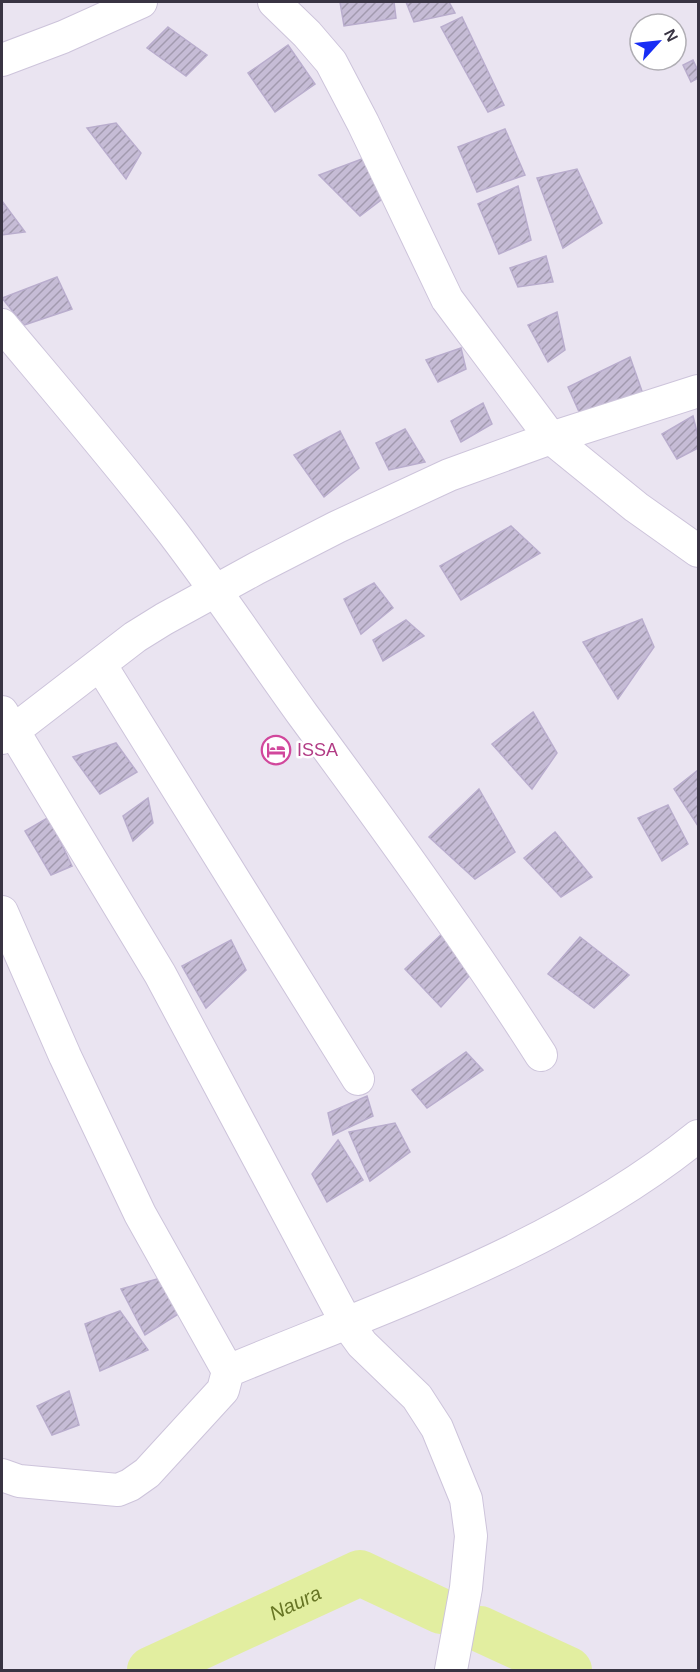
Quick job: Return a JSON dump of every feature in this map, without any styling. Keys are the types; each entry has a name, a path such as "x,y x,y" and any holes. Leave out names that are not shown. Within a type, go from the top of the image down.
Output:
{"street":[{"path":"2,60 63,37 141,2"},
{"path":"274,2 307,34 331,62 363,123 447,299 551,438 636,507 699,551"},
{"path":"2,325 106,449 217,591 248,639 493,980 541,1055"},
{"path":"451,1671 466,1588 471,1536 466,1499 437,1428 417,1396 362,1344 346,1322 160,974 6,727 100,664 135,637 165,619 293,549 391,500 449,475 551,438 699,391"},
{"path":"100,664 358,1079"},
{"path":"2,912 65,1056 140,1214 228,1371 223,1390 147,1473 130,1485 118,1490 19,1481 2,1475"},
{"path":"228,1371 466,1273 578,1218 664,1164 699,1136"}],"building":[{"path":"340,2 394,2 396,18 344,26"},
{"path":"406,2 449,2 455,13 414,22"},
{"path":"462,17 504,105 488,112 441,27"},
{"path":"168,27 207,55 186,76 147,48"},
{"path":"288,45 315,84 275,112 248,73"},
{"path":"693,60 698,71 698,78 691,82 686,72 688,62"},
{"path":"116,123 141,153 126,179 87,128"},
{"path":"505,129 525,175 477,192 458,147"},
{"path":"370,156 394,190 360,216 319,175"},
{"path":"577,169 602,223 563,248 537,178"},
{"path":"518,186 531,240 499,254 478,204"},
{"path":"2,201 25,232 2,235"},
{"path":"546,256 553,282 518,287 510,268"},
{"path":"57,277 72,309 24,325 2,298"},
{"path":"557,312 565,350 548,362 528,325"},
{"path":"461,348 466,369 438,382 426,360"},
{"path":"630,357 643,394 581,416 568,387"},
{"path":"483,403 492,424 461,442 451,421"},
{"path":"693,416 698,436 698,448 677,459 662,434"},
{"path":"405,429 425,462 389,470 376,443"},
{"path":"340,431 359,468 324,497 294,455"},
{"path":"511,526 540,553 461,600 440,566"},
{"path":"374,583 393,608 361,634 344,599"},
{"path":"642,619 654,647 618,699 583,642"},
{"path":"406,620 424,636 383,661 373,640"},
{"path":"533,712 557,753 532,789 492,744"},
{"path":"116,743 137,772 100,794 73,757"},
{"path":"698,770 698,826 674,789"},
{"path":"479,789 515,852 475,879 429,837"},
{"path":"148,798 153,823 133,841 123,816"},
{"path":"668,805 688,844 662,861 638,818"},
{"path":"49,817 72,866 51,875 25,831"},
{"path":"555,832 592,877 561,897 524,858"},
{"path":"443,933 471,974 441,1007 405,969"},
{"path":"580,937 629,975 594,1008 548,974"},
{"path":"231,940 246,970 206,1008 182,966"},
{"path":"466,1052 483,1070 427,1108 412,1090"},
{"path":"367,1096 373,1116 333,1135 328,1113"},
{"path":"395,1123 410,1152 370,1181 349,1132"},
{"path":"338,1140 363,1180 327,1202 312,1174"},
{"path":"164,1277 191,1306 145,1335 121,1289"},
{"path":"120,1311 148,1350 100,1371 85,1324"},
{"path":"69,1391 79,1425 52,1435 37,1406"}],"waterway":[{"name":"Naura","path":"150,1670 360,1573 441,1611"},
{"name":"Naura","path":"480,1629 569,1670"}],"place":[{"name":"ISSA","path":"276,750"}]}
